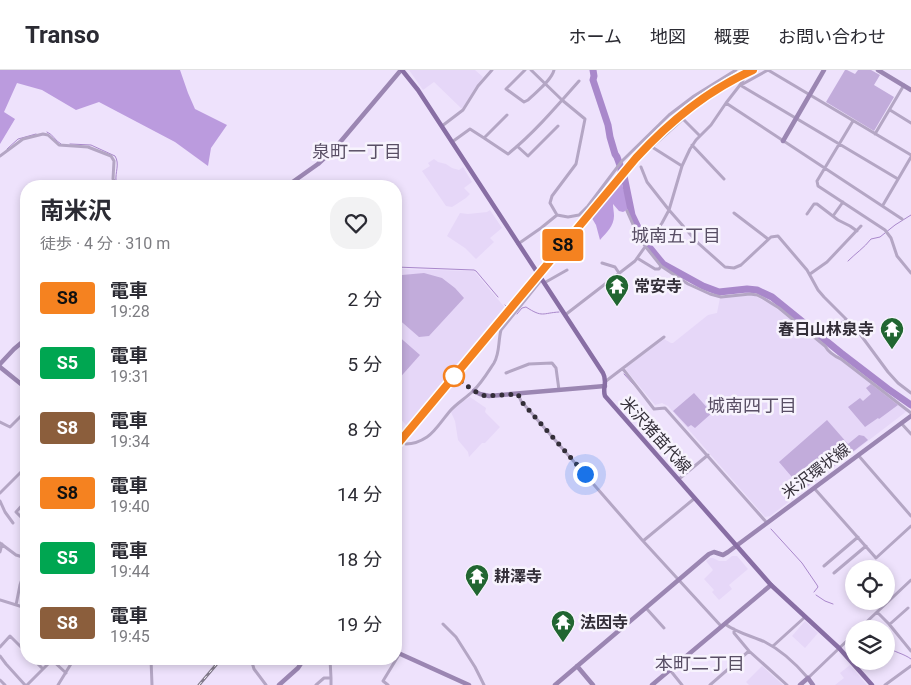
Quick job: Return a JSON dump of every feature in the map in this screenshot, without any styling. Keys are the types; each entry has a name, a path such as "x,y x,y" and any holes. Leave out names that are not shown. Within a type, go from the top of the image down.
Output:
{"main road":[{"name":"米沢猪苗代線","path":"402,70 442,126 603,372 605,396 771,585 838,648 872,685"}],"street":[{"path":"295,180 336,148 402,70"},
{"path":"442,126 463,110 478,86 492,70"},
{"path":"525,70 506,89 524,102 554,74 554,70"},
{"path":"531,70 544,84 585,119 576,164 552,196 550,203 558,215 568,217 580,214 588,206 616,168 669,115 694,96 736,70"},
{"path":"565,315 637,258 670,210 682,166 692,145 711,125 749,70"},
{"path":"740,85 768,70 911,156 883,205"},
{"path":"783,141 824,70"},
{"path":"881,71 911,90"},
{"path":"452,142 470,129 508,154 579,81"},
{"path":"740,85 898,179"},
{"path":"875,134 904,85"},
{"path":"726,103 902,218"},
{"path":"890,110 911,123"},
{"path":"484,138 506,115"},
{"path":"682,166 652,147 683,119 700,136"},
{"path":"853,121 817,181 818,186 885,230 891,238 897,256 911,273"},
{"path":"517,146 528,156 558,126"},
{"path":"0,156 23,139 46,134 59,145 88,147 111,156 114,161 115,180"},
{"path":"692,145 724,179"},
{"path":"641,167 647,182 670,210 698,243 725,267 734,268 741,265 768,239 778,236 810,274 818,290 857,330 888,372 911,393"},
{"path":"833,216 843,202"},
{"path":"807,214 814,204 817,204 838,220 857,231"},
{"path":"627,211 634,228 645,246 661,266 688,284 710,294 721,297 750,294 757,295 770,302 825,346 832,355 841,359 911,414"},
{"path":"734,213 768,239"},
{"path":"518,244 558,215"},
{"path":"810,274 827,262 861,226"},
{"path":"637,258 655,269 661,266"},
{"path":"602,263 615,267 619,274"},
{"path":"406,444 413,444 429,436 460,401 474,391 498,354 501,330 543,281 567,270"},
{"path":"830,333 846,320"},
{"path":"474,391 485,396 605,384 664,337"},
{"path":"20,344 0,366 20,383"},
{"path":"506,373 529,364 552,362 556,368 560,390"},
{"path":"623,369 654,409 665,408 768,523"},
{"path":"518,394 521,401 643,540 723,625 773,646 799,668 813,685"},
{"name":"米沢環状線","path":"737,546 911,414"},
{"path":"0,422 10,427 20,417"},
{"path":"901,423 911,434"},
{"path":"858,455 911,516"},
{"path":"679,479 708,456"},
{"path":"0,493 20,472"},
{"path":"814,488 876,558 911,526"},
{"path":"643,540 695,497"},
{"path":"0,501 13,523"},
{"path":"824,566 858,537"},
{"path":"0,552 1,544 20,556"},
{"path":"555,685 709,554 714,552 723,555 737,546"},
{"path":"834,573 866,546"},
{"path":"869,620 911,580"},
{"path":"16,604 20,584"},
{"path":"652,685 771,585"},
{"path":"0,600 20,606"},
{"path":"646,608 664,628"},
{"path":"894,620 908,608"},
{"path":"877,612 886,620"},
{"path":"773,646 805,617"},
{"path":"443,624 456,637 484,685"},
{"path":"734,629 734,633 749,651 787,685"},
{"path":"895,631 911,652"},
{"path":"0,647 10,636 20,646"},
{"path":"800,685 845,642"},
{"path":"710,685 749,651"},
{"path":"402,655 469,685"},
{"path":"0,656 26,685 47,665"},
{"path":"39,665 43,669"},
{"path":"58,665 66,673"},
{"path":"58,685 71,665"},
{"path":"150,665 152,685"},
{"path":"253,665 266,685"},
{"path":"282,684 300,665"},
{"path":"330,665 330,685"},
{"path":"388,685 383,681 392,665"},
{"path":"576,666 593,685"},
{"path":"885,685 911,666"},
{"path":"669,670 682,685"},
{"path":"316,685 324,678 331,678"},
{"path":"0,680 5,685"}],"shaded area":[{"path":"0,70 180,70 195,109 227,125 211,148 208,166 175,142 99,102 76,110 42,90 17,83 4,112 15,119 0,144"},
{"path":"409,70 475,70 483,77 462,109 434,82 423,90"},
{"path":"845,70 855,74 858,70 871,70 880,75 874,85 894,97 874,131 826,102"},
{"path":"434,159 459,170 463,167 472,182 464,188 470,194 452,207 446,206 422,171 430,166 428,163"},
{"path":"621,177 628,206 627,210 619,211 613,204 613,223 600,240 596,225 590,215"},
{"path":"490,210 502,228 490,238 494,242 476,259 465,248 447,236 460,213 468,214"},
{"path":"402,269 474,271 506,309 407,426 402,421"},
{"path":"424,273 442,278 464,298 429,336 419,337 402,322 402,275"},
{"path":"745,295 755,296 772,305 907,411 770,516 765,517 668,406 662,403 655,405 626,370 627,367 664,339 673,343 708,315 717,313 720,298"},
{"path":"402,339 420,355 402,375"},
{"path":"871,384 898,405 865,427 848,407 860,398 863,401 871,394 866,388"},
{"path":"694,393 712,413 695,428 691,425 688,427 673,411"},
{"path":"470,397 486,408 485,412 500,427 469,457 468,452 458,440 455,421 451,412"},
{"path":"827,420 848,444 859,435 864,436 868,440 803,490 779,462"},
{"path":"732,556 737,556 748,569 729,585 732,589 719,600 712,592 714,590 704,579 713,570 706,561 713,558 719,561 726,561"},
{"path":"805,621 818,633 805,648 792,636"},
{"path":"762,666 783,685 749,685 746,682"},
{"path":"845,669 854,670 867,685 835,685 844,678 840,673"}],"waterway":[{"path":"593,70 593,80 621,173 624,176 632,215 645,242 663,264 703,286 719,292 747,289 757,290 772,297 841,353 911,405"},
{"path":"47,132 61,144"},
{"path":"7,149 18,139 36,134"},
{"path":"70,144 91,145 115,156 117,165 116,180"},
{"path":"848,261 871,239 880,237 911,215"},
{"path":"402,267 474,270 498,297"},
{"path":"505,305 508,308"},
{"path":"517,314 522,308 526,307 539,314 559,312"},
{"path":"624,374 635,386"},
{"path":"771,529 802,563 818,587 814,592"},
{"path":"816,595 833,604"},
{"path":"895,651 911,659"}],"railway":[{"path":"402,439 636,158 690,108 720,87 753,70"},
{"path":"199,685 216,665"}],"train":[{"name":"S8","path":"402,439 649,143 664,128 698,102 753,70"}],"place":[{"name":"常安寺","path":"617,307"},
{"name":"春日山林泉寺","path":"892,350"},
{"name":"耕澤寺","path":"477,597"},
{"name":"法因寺","path":"563,643"}],"district":[{"name":"泉町一丁目","path":"357,151"},
{"name":"城南五丁目","path":"676,235"},
{"name":"城南四丁目","path":"752,405"},
{"name":"本町二丁目","path":"700,663"}],"route":[{"path":"454,376 474,391 485,396 518,394 521,401 585,474"}]}
